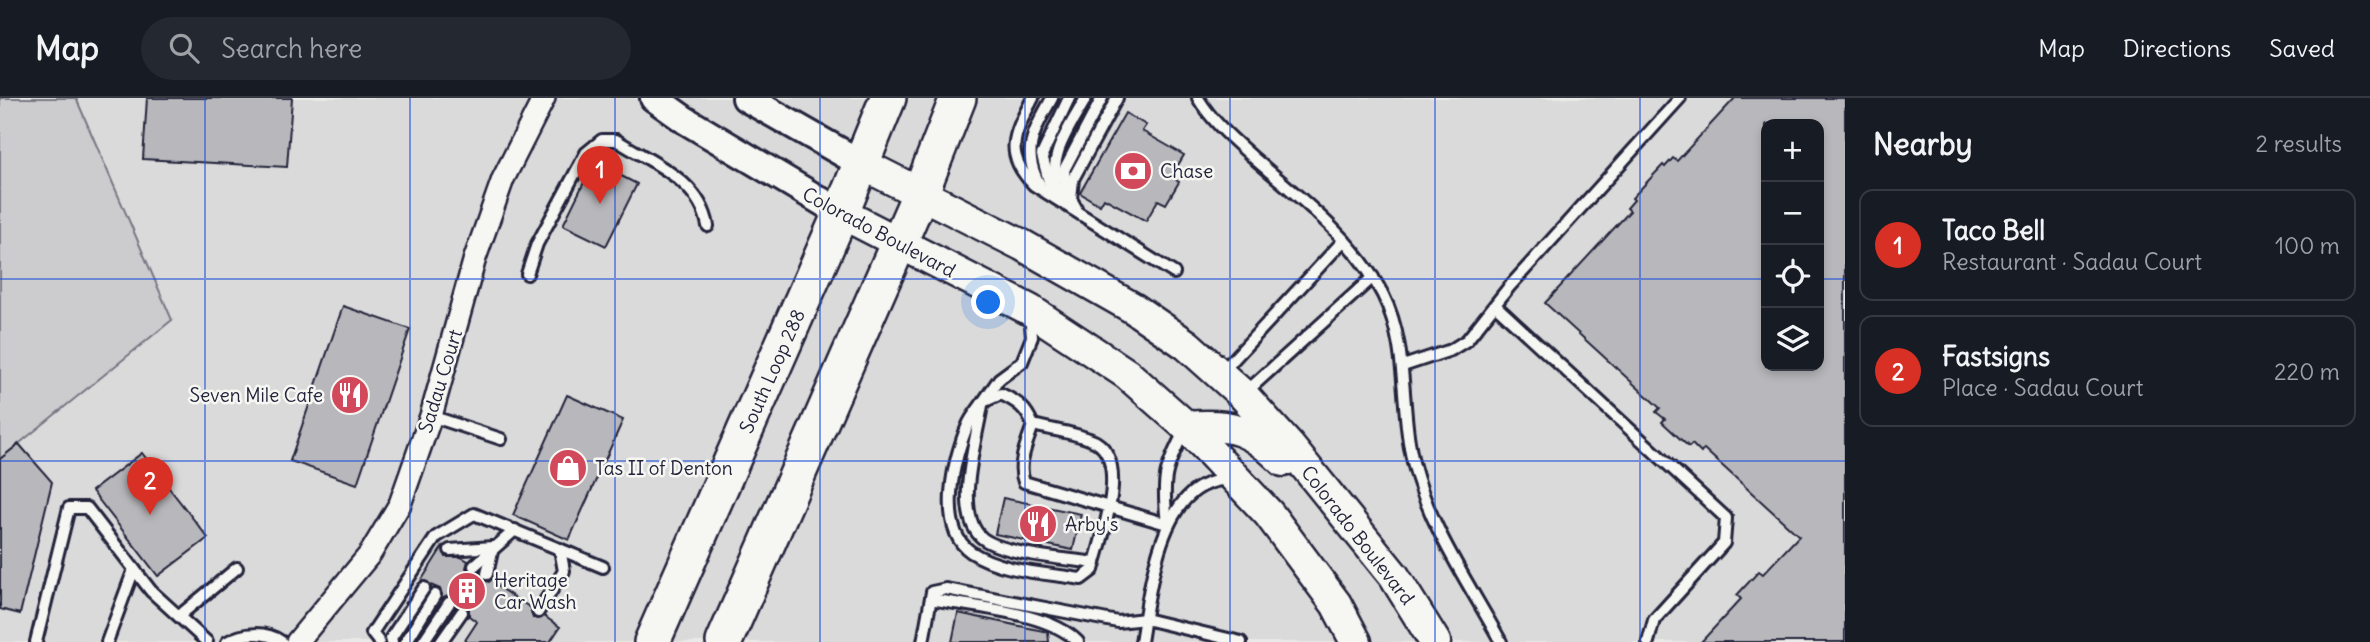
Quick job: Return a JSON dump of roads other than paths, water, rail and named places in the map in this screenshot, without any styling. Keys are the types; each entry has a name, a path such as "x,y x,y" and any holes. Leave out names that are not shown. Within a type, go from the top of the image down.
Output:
{"highway":[{"name":"South Loop 288","path":"652,642 841,213 888,98"},
{"path":"727,640 921,192 958,98"}],"main road":[{"name":"Colorado Boulevard","path":"862,164 921,192 1133,308 1187,345 1242,395 1289,446 1394,576 1435,642"},
{"name":"Colorado Boulevard","path":"841,213 1030,310 1127,374 1187,427 1244,485 1336,604 1356,642"},
{"path":"1187,427 1219,424 1260,438 1290,468 1367,560 1394,576"}],"street":[{"name":"Sadau Court","path":"297,642 370,554 400,504 431,416 483,236 503,179 544,98"},
{"name":"Colorado Boulevard","path":"654,98 696,127 841,213"},
{"name":"Colorado Boulevard","path":"746,98 862,164"}],"lane":[{"path":"1033,98 1013,141 1014,157 1021,172 1043,190 1174,273"},
{"path":"1043,190 1030,167 1028,152 1031,137 1052,98"},
{"path":"1066,204 1046,178 1042,155 1069,98"},
{"path":"1066,204 1053,177 1053,163 1086,98"},
{"path":"1066,204 1064,170 1102,98"},
{"path":"1066,204 1071,199 1073,179 1117,98"},
{"path":"1198,98 1228,135 1344,240 1373,277 1384,297 1397,334 1413,464 1423,496 1444,541 1501,642"},
{"path":"1402,366 1451,350 1467,340 1509,287 1680,98"},
{"path":"527,274 537,244 586,153 602,140 616,140 690,187 705,210 708,226"},
{"path":"1219,375 1344,240"},
{"path":"1242,395 1373,277"},
{"path":"1496,306 1726,518 1724,543 1654,620 1648,642"},
{"path":"1030,310 1032,337 1022,362 999,379 968,424 950,490 951,523 969,551 998,564 1081,579 1093,570 1114,469 1108,452 1095,442 1033,425"},
{"path":"983,402 1002,394 1027,411 1033,425 1020,473 1024,482 1167,524"},
{"path":"983,402 967,493 970,520 981,538 1004,548 1095,563"},
{"path":"431,416 501,439"},
{"path":"1167,524 1163,484 1173,454 1187,427"},
{"path":"1141,642 1167,524 1178,504 1194,489 1220,479 1244,485"},
{"path":"36,642 69,509 87,508 150,591 207,642"},
{"path":"379,642 372,633 436,537 474,513 603,567"},
{"path":"474,566 515,530"},
{"path":"454,553 494,547"},
{"path":"487,574 494,547"},
{"path":"538,612 564,571 560,549"},
{"path":"179,616 237,568"},
{"path":"107,642 134,569"},
{"path":"392,642 391,638 424,588"},
{"path":"923,642 932,592 946,589 1118,622 1145,620 1241,642"},
{"path":"406,642 435,595"},
{"path":"931,599 1050,623 1069,632 1078,642"},
{"path":"424,642 449,603"},
{"path":"441,642 462,612"},
{"path":"227,642 246,634 262,634 282,642"}],"place":[{"name":"Chase","path":"1133,171"},
{"name":"Taco Bell","path":"600,204"},
{"name":"Seven Mile Cafe","path":"350,395"},
{"name":"Tas II of Denton","path":"568,468"},
{"name":"Fastsigns","path":"150,515"},
{"name":"Arby's","path":"1038,524"},
{"name":"Heritage Car Wash","path":"467,591"}]}
